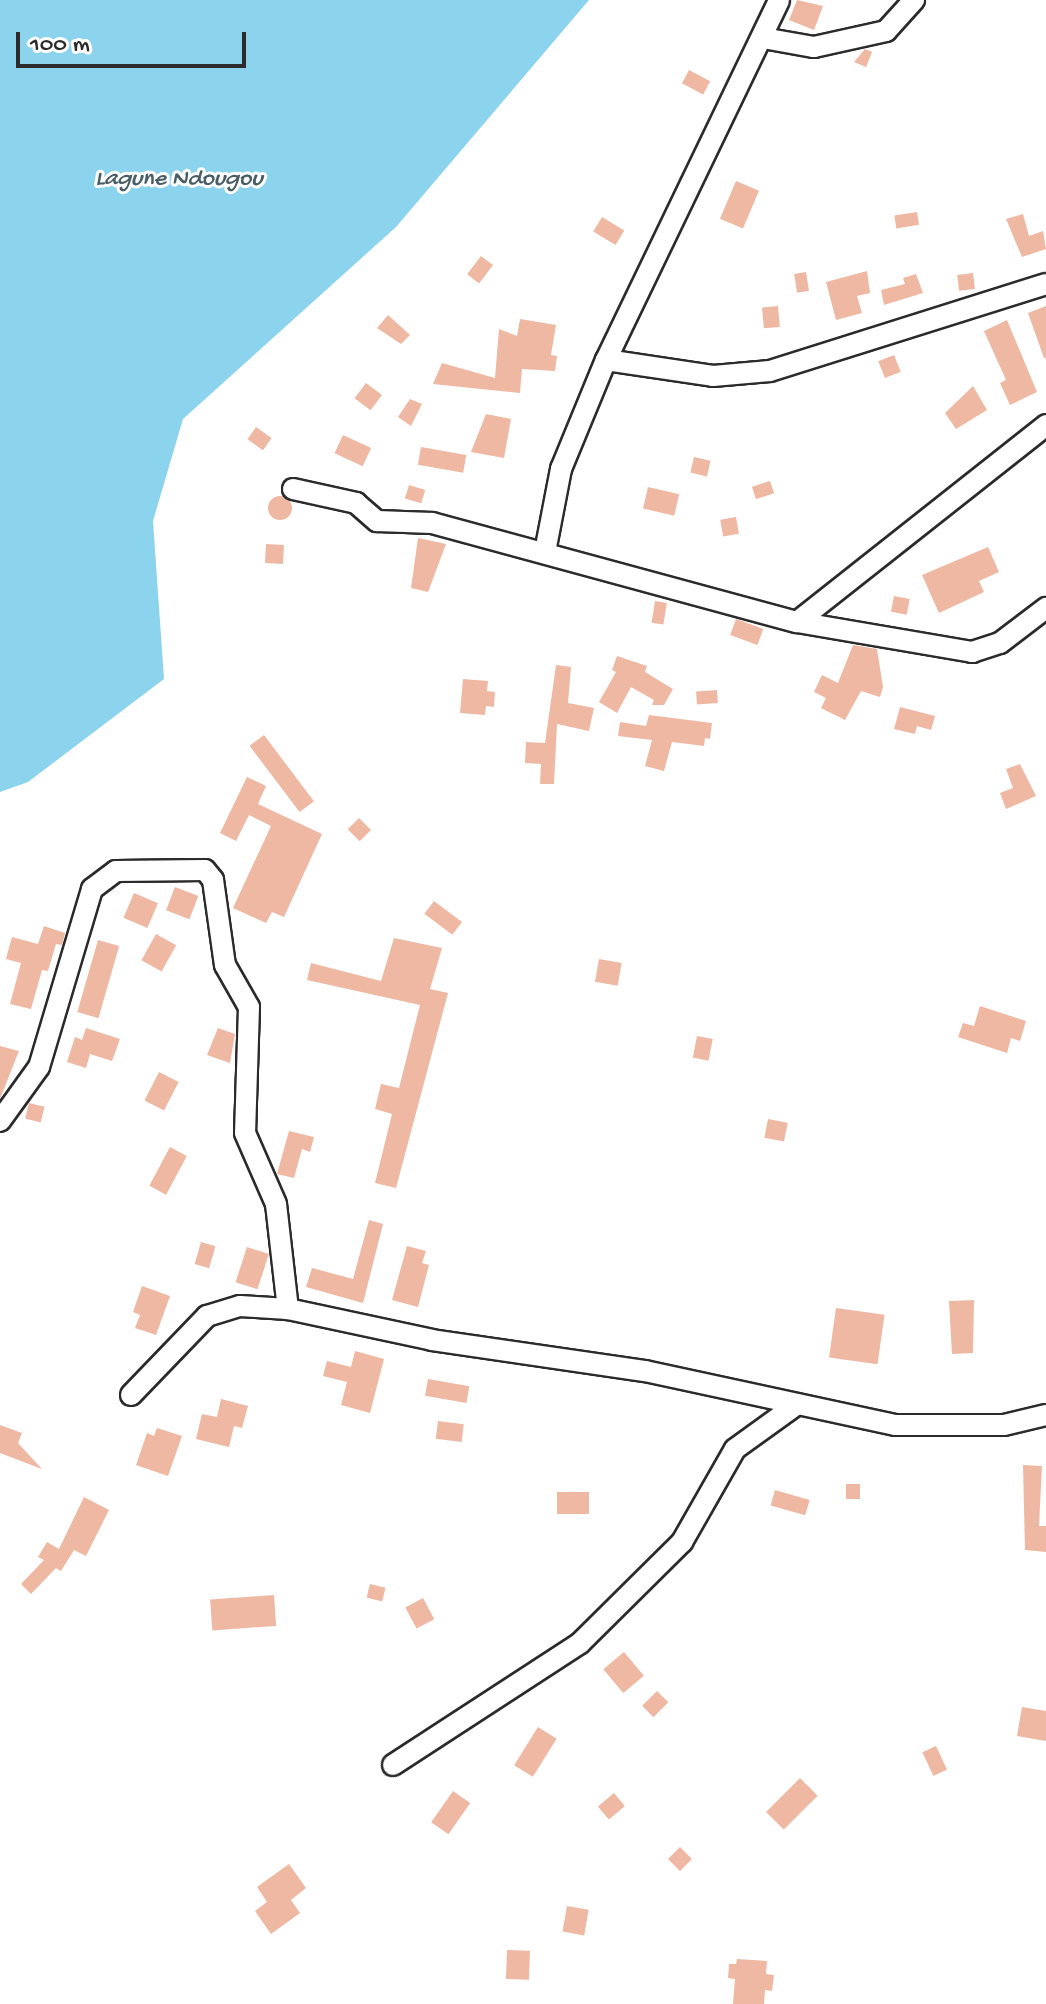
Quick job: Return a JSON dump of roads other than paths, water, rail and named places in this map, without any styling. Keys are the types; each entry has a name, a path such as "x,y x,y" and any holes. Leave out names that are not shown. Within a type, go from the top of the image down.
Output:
{"street":[{"path":"545,552 561,469 606,360 779,0"},
{"path":"763,38 814,47 886,31 914,0"},
{"path":"606,360 713,376 770,371 1046,284"},
{"path":"797,622 1046,425"},
{"path":"293,489 356,503 377,521 432,523 797,622 972,652 1000,643 1046,608"},
{"path":"0,1121 39,1067 92,889 116,871 205,870 213,880 225,965 249,1007 245,1133 276,1204 288,1309"},
{"path":"131,1395 207,1316 240,1306 288,1309 432,1340 645,1371 895,1425 1004,1425 1046,1415"},
{"path":"393,1765 580,1643 682,1542 735,1449 796,1405"}],"water":[{"name":"Lagune Ndougou","path":"0,0 589,0 396,227 183,419 153,521 164,679 28,782 0,792"}]}
